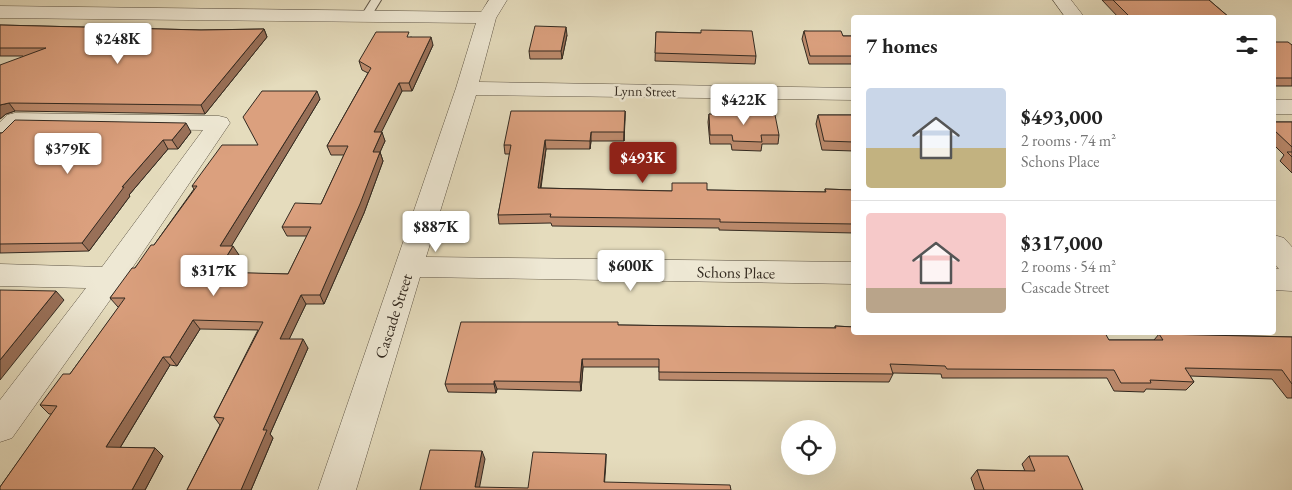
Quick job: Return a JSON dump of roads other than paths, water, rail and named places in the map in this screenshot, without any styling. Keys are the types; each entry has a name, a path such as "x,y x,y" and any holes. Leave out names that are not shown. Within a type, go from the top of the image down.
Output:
{"street":[{"path":"223,15 236,0"},
{"path":"1062,0 1074,15"},
{"path":"0,12 366,16 492,9"},
{"name":"Cascade Street","path":"337,490 492,9"},
{"name":"Lynn Street","path":"467,88 851,94"},
{"path":"1276,107 1292,107"},
{"path":"0,135 16,120 219,124 110,278 0,427"},
{"name":"Schons Place","path":"409,267 851,274"},
{"path":"0,275 110,278"}],"lane":[{"path":"366,16 376,0"}]}
